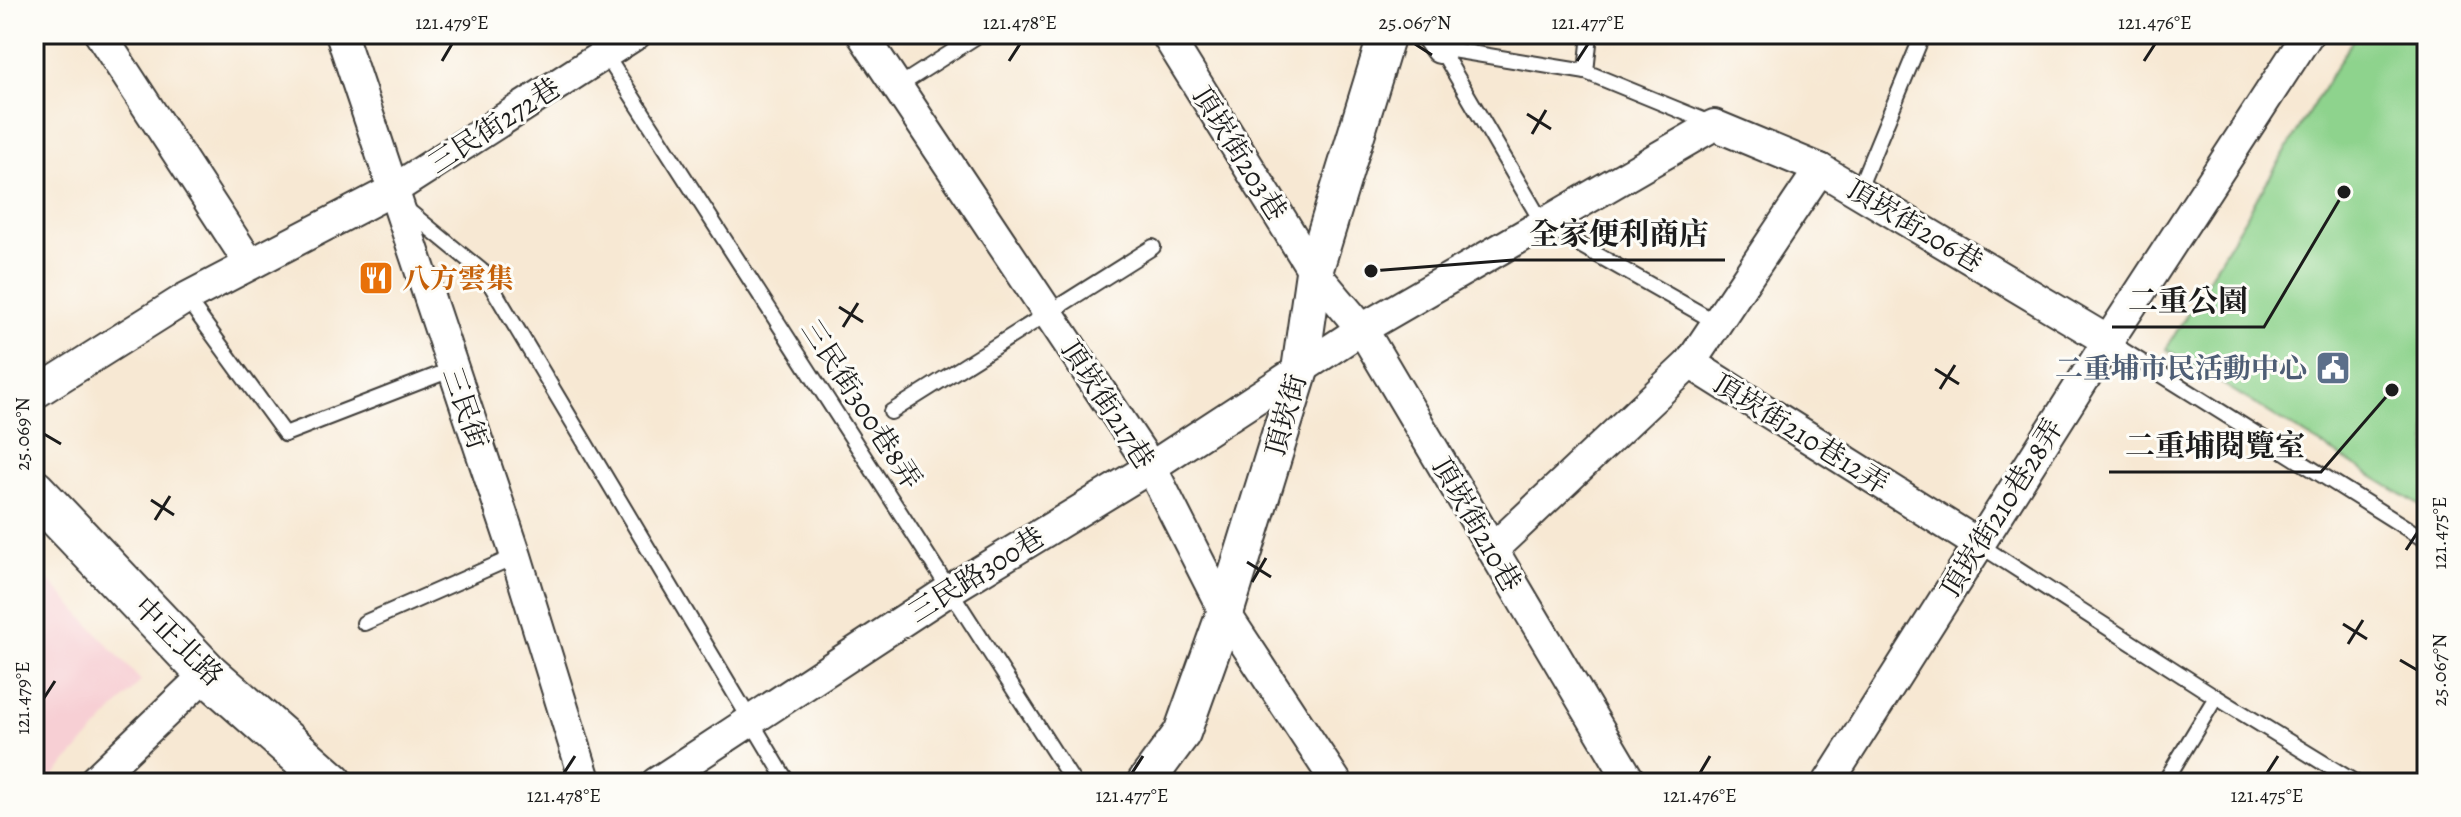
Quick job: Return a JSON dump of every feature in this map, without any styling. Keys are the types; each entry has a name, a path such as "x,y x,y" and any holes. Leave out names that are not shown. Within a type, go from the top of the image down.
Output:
{"main road":[{"name":"中正北路","path":"34,491 207,673 332,783"}],"street":[{"path":"100,34 250,264"},
{"name":"三民街","path":"341,34 516,556 576,761 586,783"},
{"name":"三民街272巷","path":"34,394 186,298 395,195 636,34"},
{"name":"頂崁街217巷","path":"862,34 1151,467 1225,613 1337,783"},
{"name":"頂崁街203巷","path":"1166,34 1314,272"},
{"name":"頂崁街","path":"1145,783 1182,733 1225,613 1300,370 1314,272 1387,34"},
{"name":"頂崁街210巷28弄","path":"1828,783 2108,341 2308,34"},
{"name":"頂崁街206巷","path":"1714,125 1820,169 2108,341"},
{"name":"三民路300巷","path":"656,783 951,589 1151,467 1362,329 1714,125"},
{"path":"1690,363 1820,169"},
{"name":"頂崁街210巷","path":"1314,272 1362,329 1631,783"},
{"name":"頂崁街210巷12弄","path":"1494,548 1690,363 1978,544"},
{"path":"92,783 207,673"}],"lane":[{"path":"897,87 980,34"},
{"path":"1586,72 1590,34"},
{"path":"1858,191 1923,34"},
{"path":"1435,41 1586,72 1714,125"},
{"path":"1435,41 1543,224 1705,316"},
{"name":"三民街300巷8弄","path":"605,54 1074,783"},
{"path":"395,195 483,272 788,783"},
{"path":"891,412 1153,247"},
{"path":"186,298 285,434 453,369"},
{"path":"2108,341 2427,541"},
{"path":"1978,544 2356,783"},
{"path":"364,623 516,556"},
{"path":"2164,783 2216,697"}],"shaded area":[{"path":"34,564 141,681 47,783 34,783"}],"green space":[{"path":"2356,34 2427,34 2427,510 2166,349"}],"place":[{"name":"二重公園","path":"2344,192"},
{"name":"全家便利商店","path":"1371,271"},
{"name":"八方雲集","path":"376,278"},
{"name":"二重埔市民活動中心","path":"2333,368"},
{"name":"二重埔閱覽室","path":"2392,390"}]}
